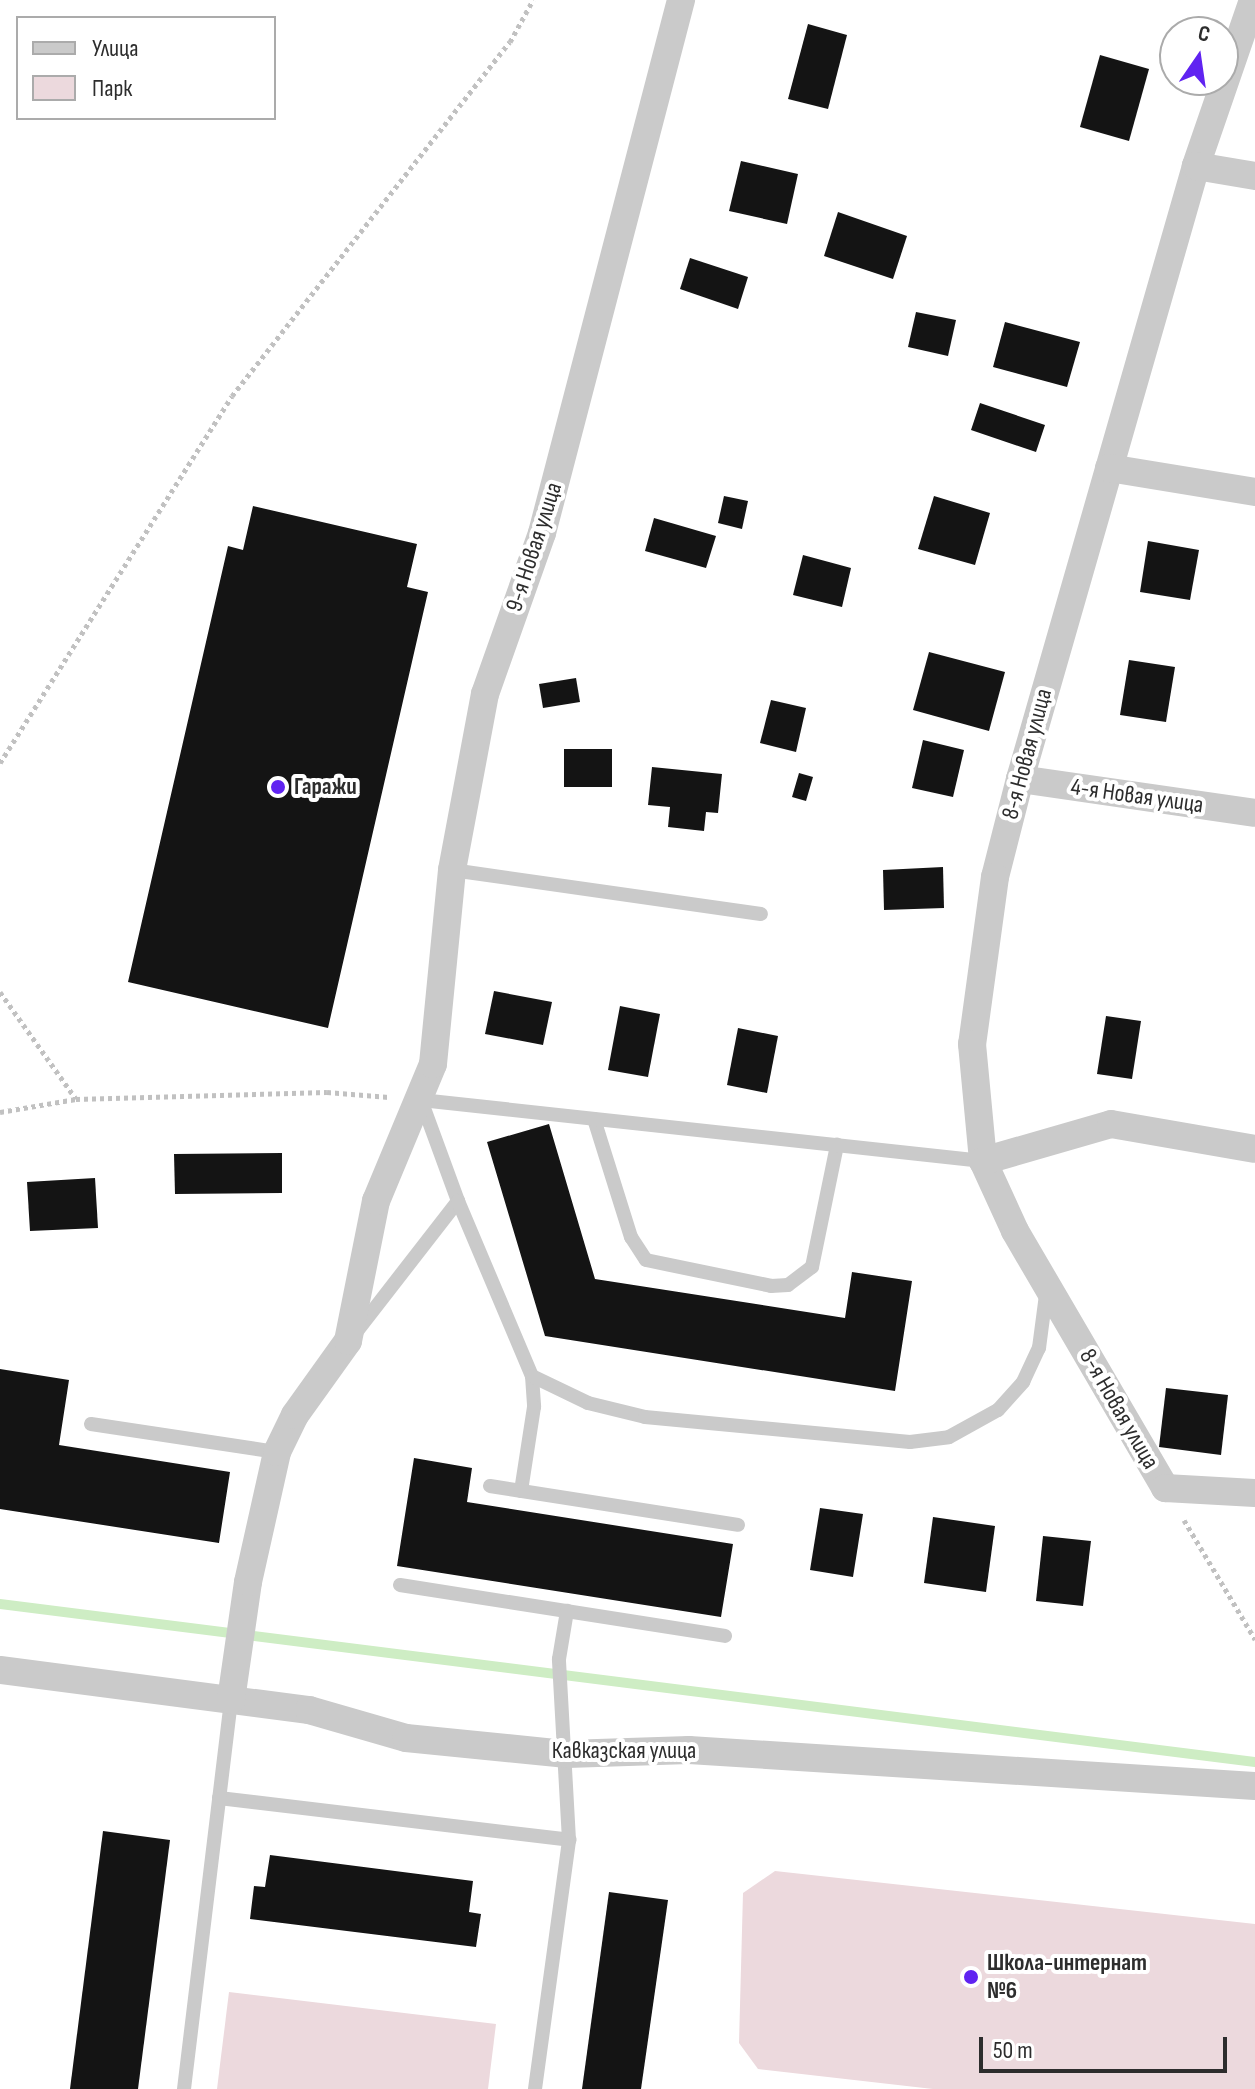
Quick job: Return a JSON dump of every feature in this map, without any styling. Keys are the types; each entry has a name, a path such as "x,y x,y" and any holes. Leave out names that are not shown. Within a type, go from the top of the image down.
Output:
{"street":[{"name":"9-я Новая улица","path":"348,1341 376,1201 421,1100 439,1038 452,870 485,694 542,533 681,0"},
{"name":"8-я Новая улица","path":"1165,1488 1046,1283 983,1161 972,1044 995,877 1020,779 1196,166 1253,0"},
{"path":"1196,166 1255,176"},
{"path":"1109,468 1255,492"},
{"name":"4-я Новая улица","path":"1020,779 1255,813"},
{"path":"983,1161 1111,1124 1255,1149"},
{"path":"234,1688 248,1582 277,1452 295,1415 348,1341"},
{"path":"1165,1488 1255,1493"},
{"name":"Кавказская улица","path":"0,1670 234,1688 406,1738 567,1754 689,1750 1255,1786"}],"lane":[{"path":"452,870 761,914"},
{"path":"521,1491 534,1407 532,1376 458,1201 421,1100 983,1161"},
{"path":"594,1119 631,1237 646,1260 771,1286 788,1285 812,1267 837,1145"},
{"path":"348,1341 458,1201"},
{"path":"532,1376 588,1403 633,1415 910,1442 949,1437 998,1410 1023,1382 1039,1348 1046,1283"},
{"path":"91,1424 277,1452"},
{"path":"490,1486 738,1525"},
{"path":"400,1585 725,1636"},
{"path":"535,2089 569,1840 567,1754 559,1659 567,1611"},
{"path":"184,2089 234,1688"},
{"path":"219,1798 569,1840"}],"path":[{"path":"0,763 232,396 510,42 533,0"},
{"path":"0,992 76,1099"},
{"path":"0,1112 76,1099 327,1092 421,1100"},
{"path":"1165,1488 1255,1639"}],"green space":[{"name":"Школа-интернат №6","path":"775,1871 1255,1924 1255,2089 933,2089 758,2069 739,2043 743,1893"},
{"path":"229,1992 496,2024 488,2089 217,2089"}],"building":[{"path":"808,24 847,35 828,109 788,99"},
{"path":"1100,55 1149,69 1129,141 1080,127"},
{"path":"741,161 798,174 787,224 729,211"},
{"path":"838,212 907,236 893,279 824,256"},
{"path":"690,258 748,277 738,309 680,289"},
{"path":"916,312 956,320 948,356 908,347"},
{"path":"1005,322 1080,342 1067,387 993,367"},
{"path":"980,403 1045,425 1036,452 971,430"},
{"path":"724,496 748,501 742,529 718,523"},
{"path":"934,496 990,513 975,565 918,549"},
{"name":"Гаражи","path":"253,506 417,544 407,587 428,592 328,1028 128,982 228,546 243,550"},
{"path":"654,518 716,536 706,568 645,551"},
{"path":"1148,541 1199,550 1190,600 1140,592"},
{"path":"803,555 851,568 842,607 793,595"},
{"path":"929,652 1005,672 989,731 913,710"},
{"path":"1129,660 1175,667 1166,722 1120,715"},
{"path":"576,678 580,702 543,708 539,684"},
{"path":"771,700 806,708 796,752 760,743"},
{"path":"923,740 964,750 953,797 912,788"},
{"path":"564,749 612,749 612,787 564,787"},
{"path":"652,767 722,774 718,813 706,812 704,831 668,827 670,807 648,805"},
{"path":"799,773 813,777 806,801 792,797"},
{"path":"943,867 944,908 884,910 883,870"},
{"path":"494,991 552,1002 543,1045 485,1034"},
{"path":"620,1006 660,1014 648,1077 608,1070"},
{"path":"1106,1016 1141,1021 1132,1079 1097,1074"},
{"path":"738,1028 778,1036 767,1093 727,1085"},
{"path":"549,1124 595,1279 845,1318 852,1272 912,1281 895,1391 545,1336 487,1142"},
{"path":"282,1153 282,1193 175,1194 174,1154"},
{"path":"95,1178 98,1228 30,1231 27,1182"},
{"path":"0,1369 69,1380 59,1445 230,1472 219,1543 0,1509"},
{"path":"1166,1388 1228,1395 1221,1455 1159,1447"},
{"path":"414,1458 472,1468 467,1502 733,1544 721,1617 397,1566"},
{"path":"820,1508 863,1514 853,1577 810,1570"},
{"path":"933,1517 995,1526 986,1592 924,1583"},
{"path":"1043,1536 1091,1541 1083,1606 1036,1601"},
{"path":"103,1831 170,1840 138,2089 70,2089"},
{"path":"270,1855 473,1881 469,1912 481,1914 476,1947 250,1919 254,1886 265,1887"},
{"path":"609,1892 668,1900 641,2089 582,2089"}],"waterway":[{"path":"0,1604 1255,1762"}],"place":[{"name":"Гаражи","path":"278,787"},
{"name":"Школа-интернат №6","path":"971,1977"}]}
